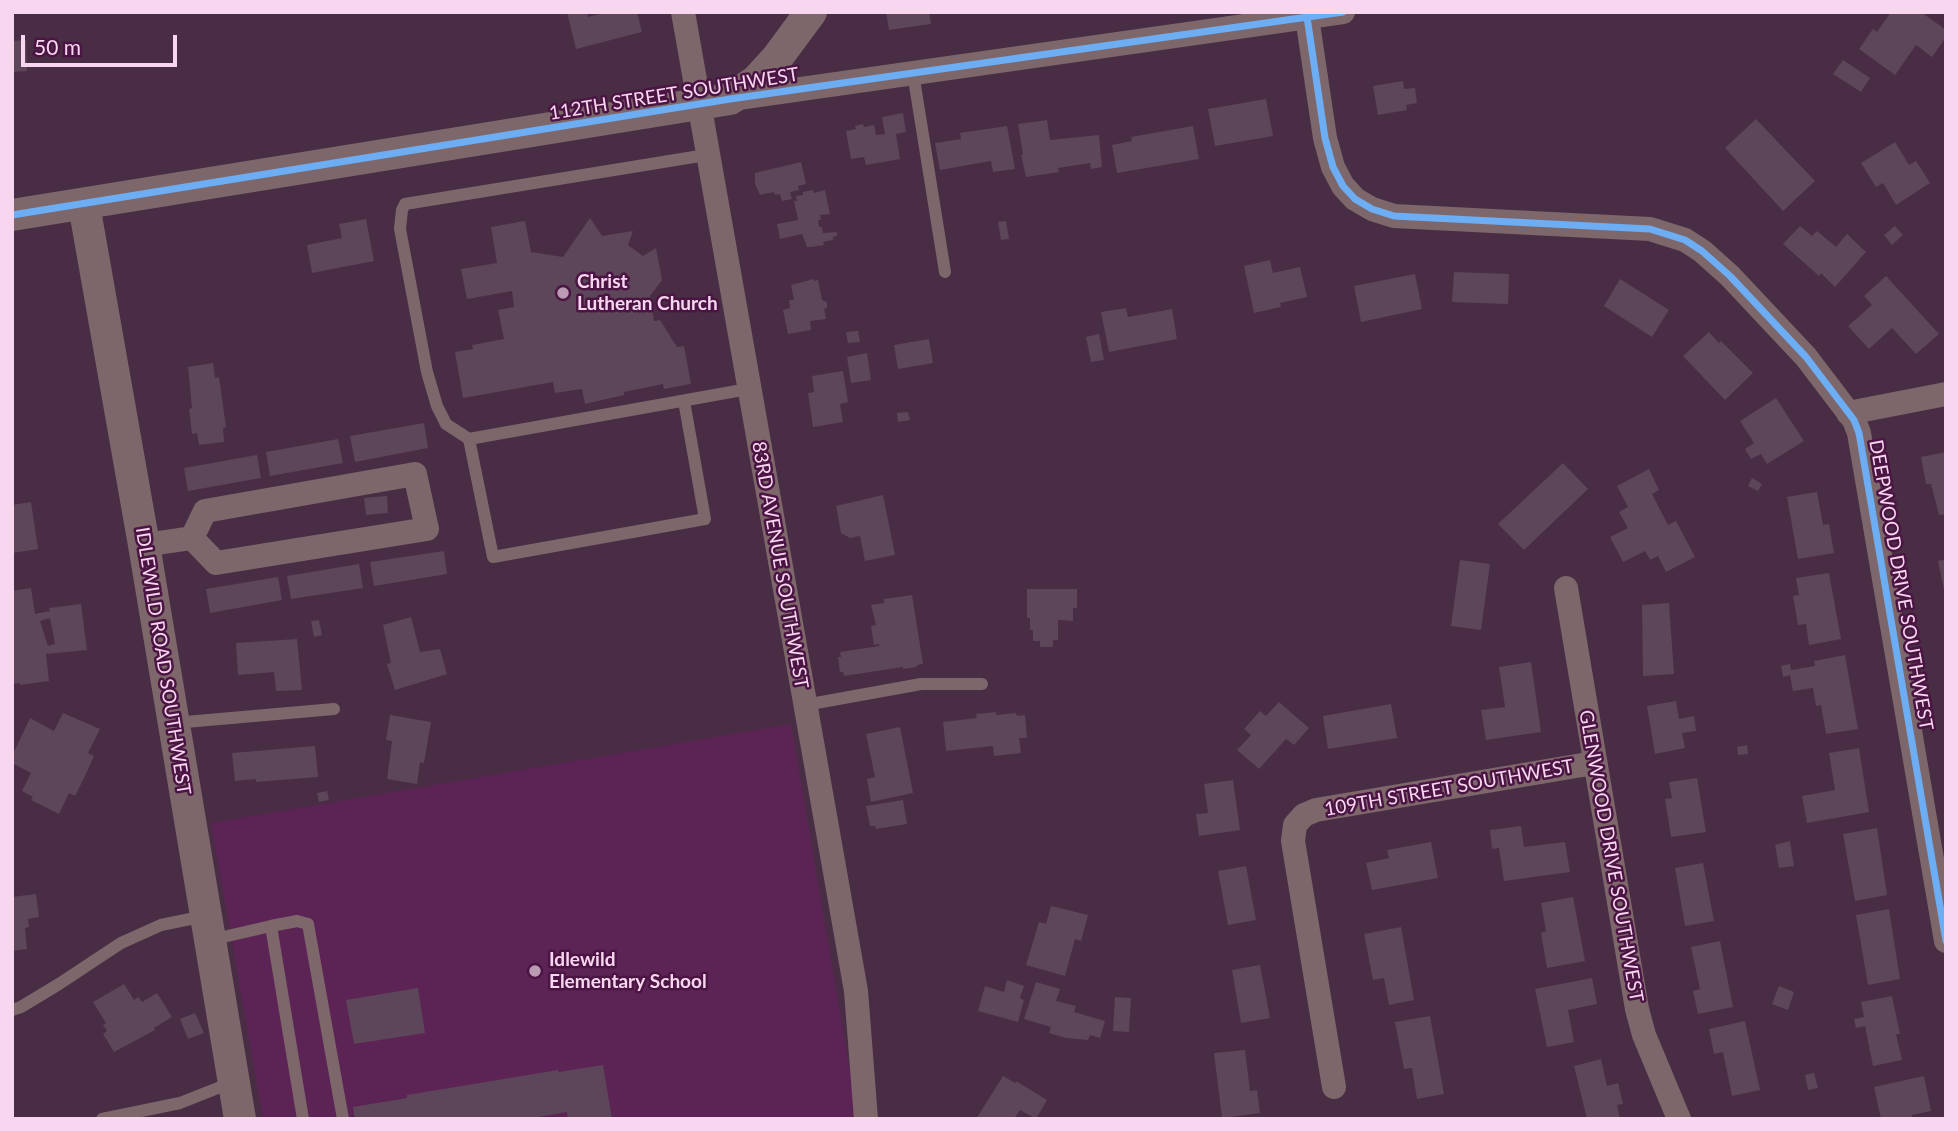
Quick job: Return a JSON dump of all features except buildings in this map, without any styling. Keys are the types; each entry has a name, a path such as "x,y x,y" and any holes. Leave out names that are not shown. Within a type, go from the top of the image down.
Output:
{"street":[{"name":"83RD AVENUE SOUTHWEST","path":"682,12 856,991 866,1119"},
{"path":"730,100 757,81 811,12"},
{"name":"112TH STREET SOUTHWEST","path":"12,215 730,100 1343,12"},
{"name":"DEEPWOOD DRIVE SOUTHWEST","path":"1307,16 1325,138 1343,186 1355,199 1372,209 1394,216 1650,229 1685,240 1702,251 1740,286 1806,357 1848,413 1859,433 1946,941"},
{"name":"IDLEWILD ROAD SOUTHWEST","path":"84,205 240,1119"},
{"path":"1848,413 1946,394"},
{"path":"415,474 427,529 216,563 192,538 205,511 415,474"},
{"path":"144,545 192,538"},
{"name":"GLENWOOD DRIVE SOUTHWEST","path":"1566,588 1637,1009 1644,1035 1679,1119"},
{"name":"109TH STREET SOUTHWEST","path":"1334,1087 1293,841 1295,825 1304,815 1316,810 1594,763"}],"lane":[{"path":"913,73 945,272"},
{"path":"706,155 405,204 400,229 427,372 437,406 446,424 469,439 748,389"},
{"path":"469,439 494,557 705,519 684,401"},
{"path":"805,705 921,684 982,684"},
{"path":"174,723 334,709"},
{"path":"12,1010 59,984 121,943 161,925 208,928 271,926 297,921 308,925 342,1119"},
{"path":"271,926 303,1119"},
{"path":"102,1119 180,1103 234,1082"}],"shaded area":[{"name":"Idlewild Elementary School","path":"791,724 858,1119 263,1119 211,823"}],"cycle path":[{"path":"12,215 730,99 1343,12"},
{"path":"1307,17 1325,138 1333,167 1343,186 1355,199 1372,209 1394,216 1650,229 1685,240 1730,276 1806,357 1854,420 1859,433 1946,941"}],"place":[{"name":"Christ Lutheran Church","path":"563,293"},
{"name":"Idlewild Elementary School","path":"535,971"}]}
